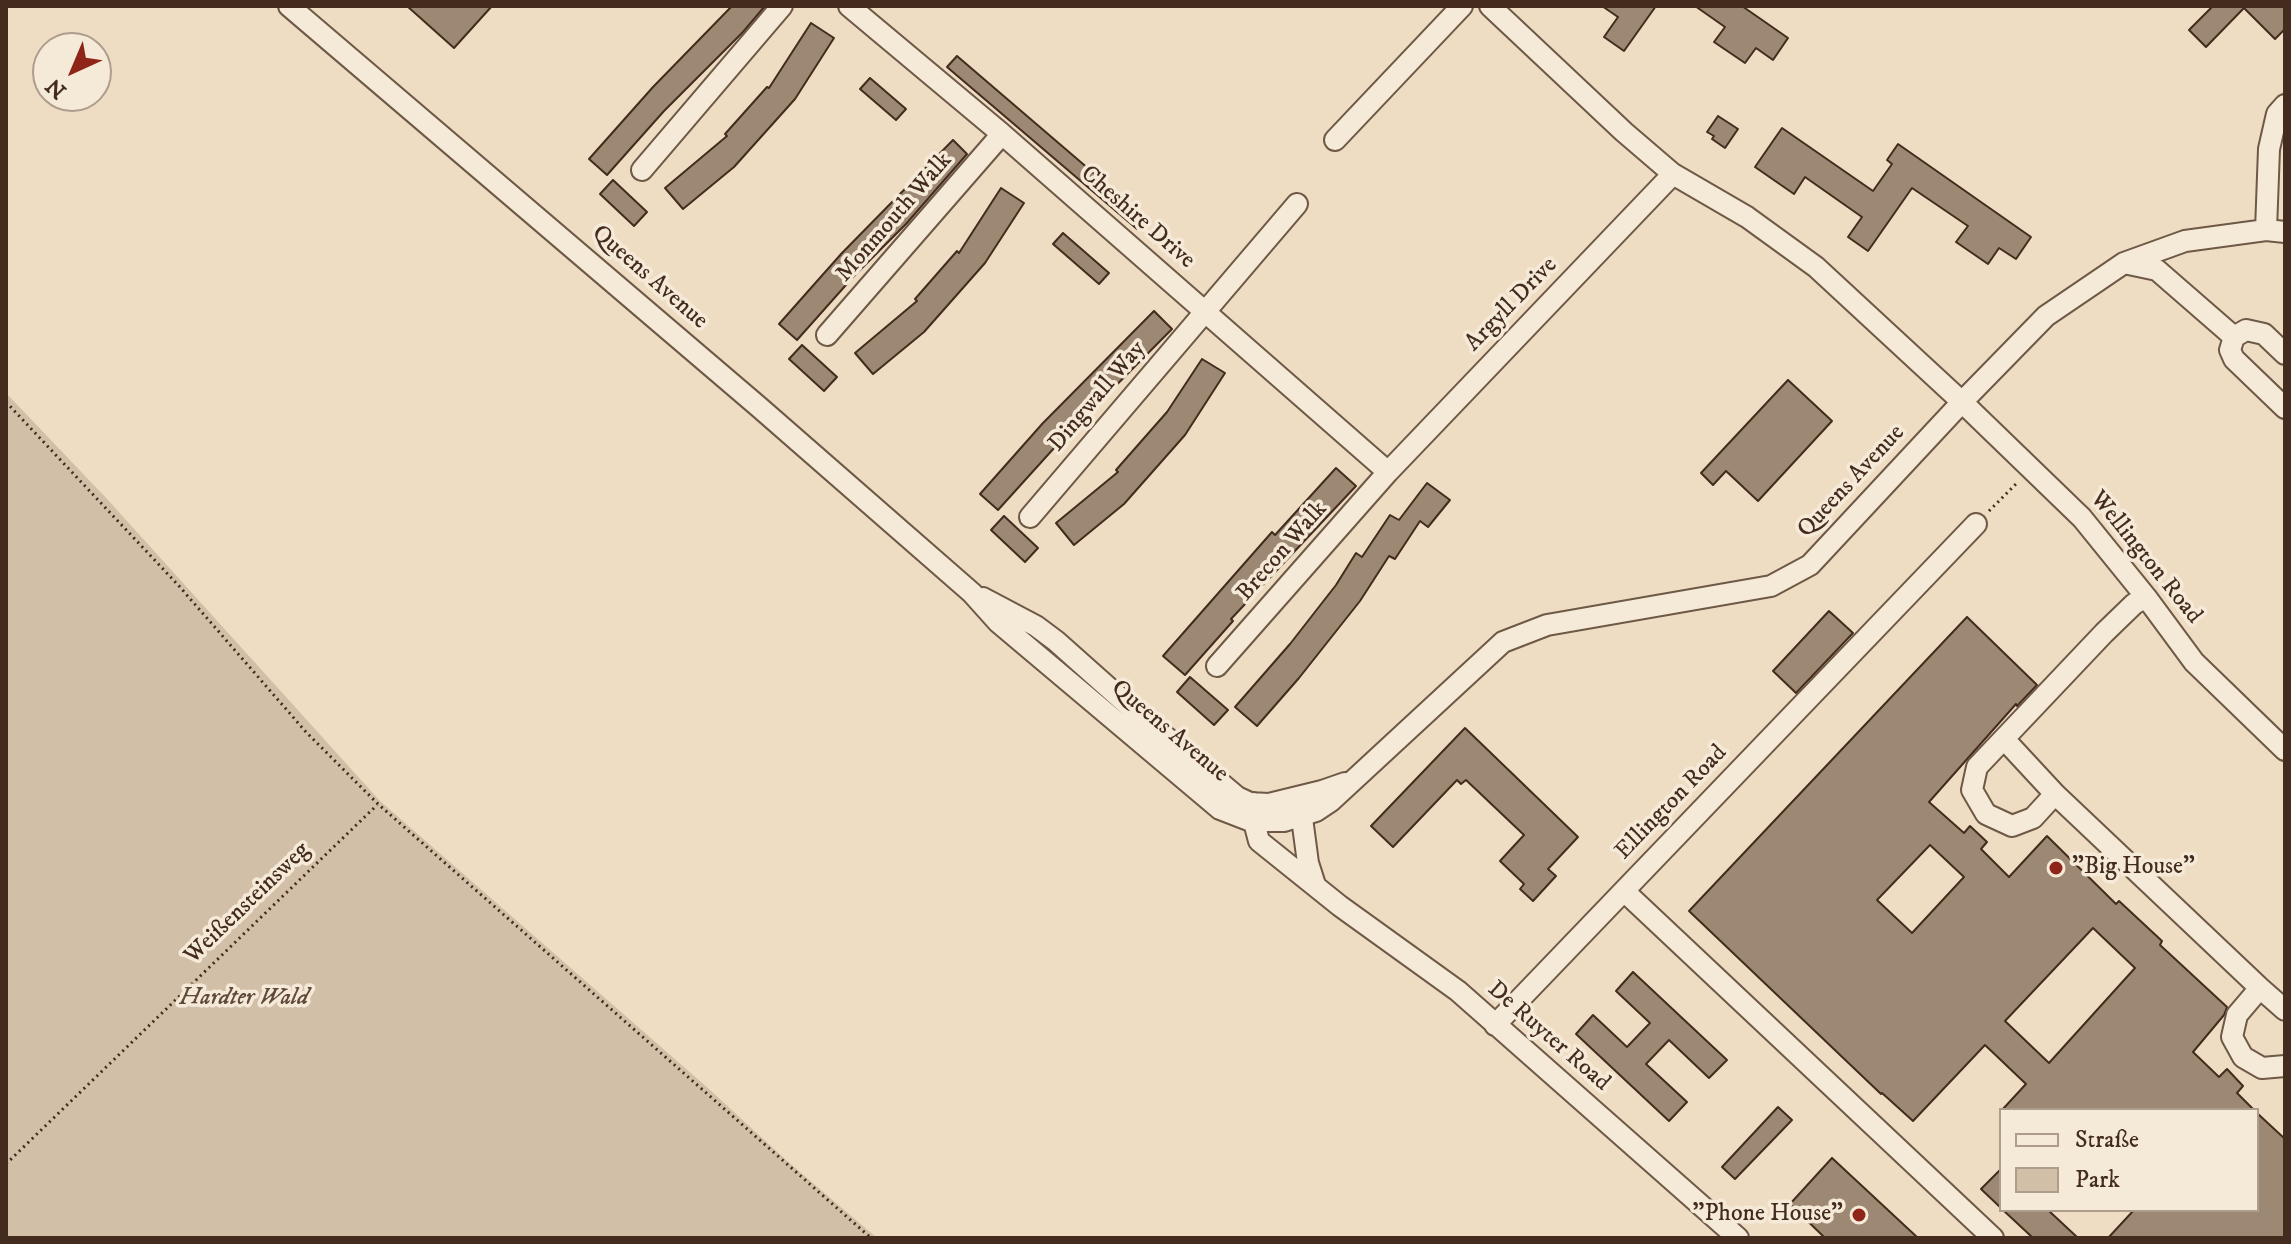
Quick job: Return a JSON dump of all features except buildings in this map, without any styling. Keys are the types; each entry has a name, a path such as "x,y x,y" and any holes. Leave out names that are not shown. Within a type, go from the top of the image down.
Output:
{"lane":[{"name":"Queens Avenue","path":"289,6 972,593 1036,626 1254,812 1269,804 1300,806 1316,811 1356,779 1503,642 1547,625 1771,586 1810,565 2046,316 2124,263 2185,241 2275,231"},
{"path":"642,170 782,6"},
{"name":"Cheshire Drive","path":"849,6 1002,134 1388,472"},
{"path":"1335,140 1462,6"},
{"name":"Wellington Road","path":"1490,6 1673,174 1747,217 1816,267 1962,402 2082,518 2194,662 2285,750"},
{"path":"2275,231 2269,149 2277,114 2285,105"},
{"name":"Monmouth Walk","path":"827,335 1002,134"},
{"name":"Argyll Drive","path":"1388,472 1673,174"},
{"name":"Dingwall Way","path":"1030,517 1297,204"},
{"path":"2124,263 2157,270 2234,337"},
{"path":"2285,354 2264,334 2246,330 2234,337 2230,350 2234,359 2285,408"},
{"name":"Brecon Walk","path":"1217,666 1388,472"},
{"name":"Ellington Road","path":"1976,524 1624,891 1993,1238"},
{"path":"2055,794 2033,818 2012,826 1986,814 1972,790 1977,767 2104,633 2134,604 2146,597"},
{"path":"2004,739 2055,794 2285,1010"},
{"path":"1300,806 1308,863 1315,885"},
{"name":"De Ruyter Road","path":"1254,812 1259,841 1340,906 1458,991 1738,1238"},
{"path":"1495,1025 1624,891"},
{"path":"2260,988 2237,1015 2232,1037 2243,1057 2262,1068 2285,1066"}],"path":[{"path":"6,402 179,586 306,732 378,804 871,1238"},
{"path":"1976,524 2032,469"},
{"name":"Weißensteinsweg","path":"6,1164 378,804"}],"green space":[{"name":"Hardter Wald","path":"6,393 108,500 380,801 877,1238 6,1238"}],"place":[{"name":"\"Big House\"","path":"2056,868"},
{"name":"\"Phone House\"","path":"1859,1215"}]}
